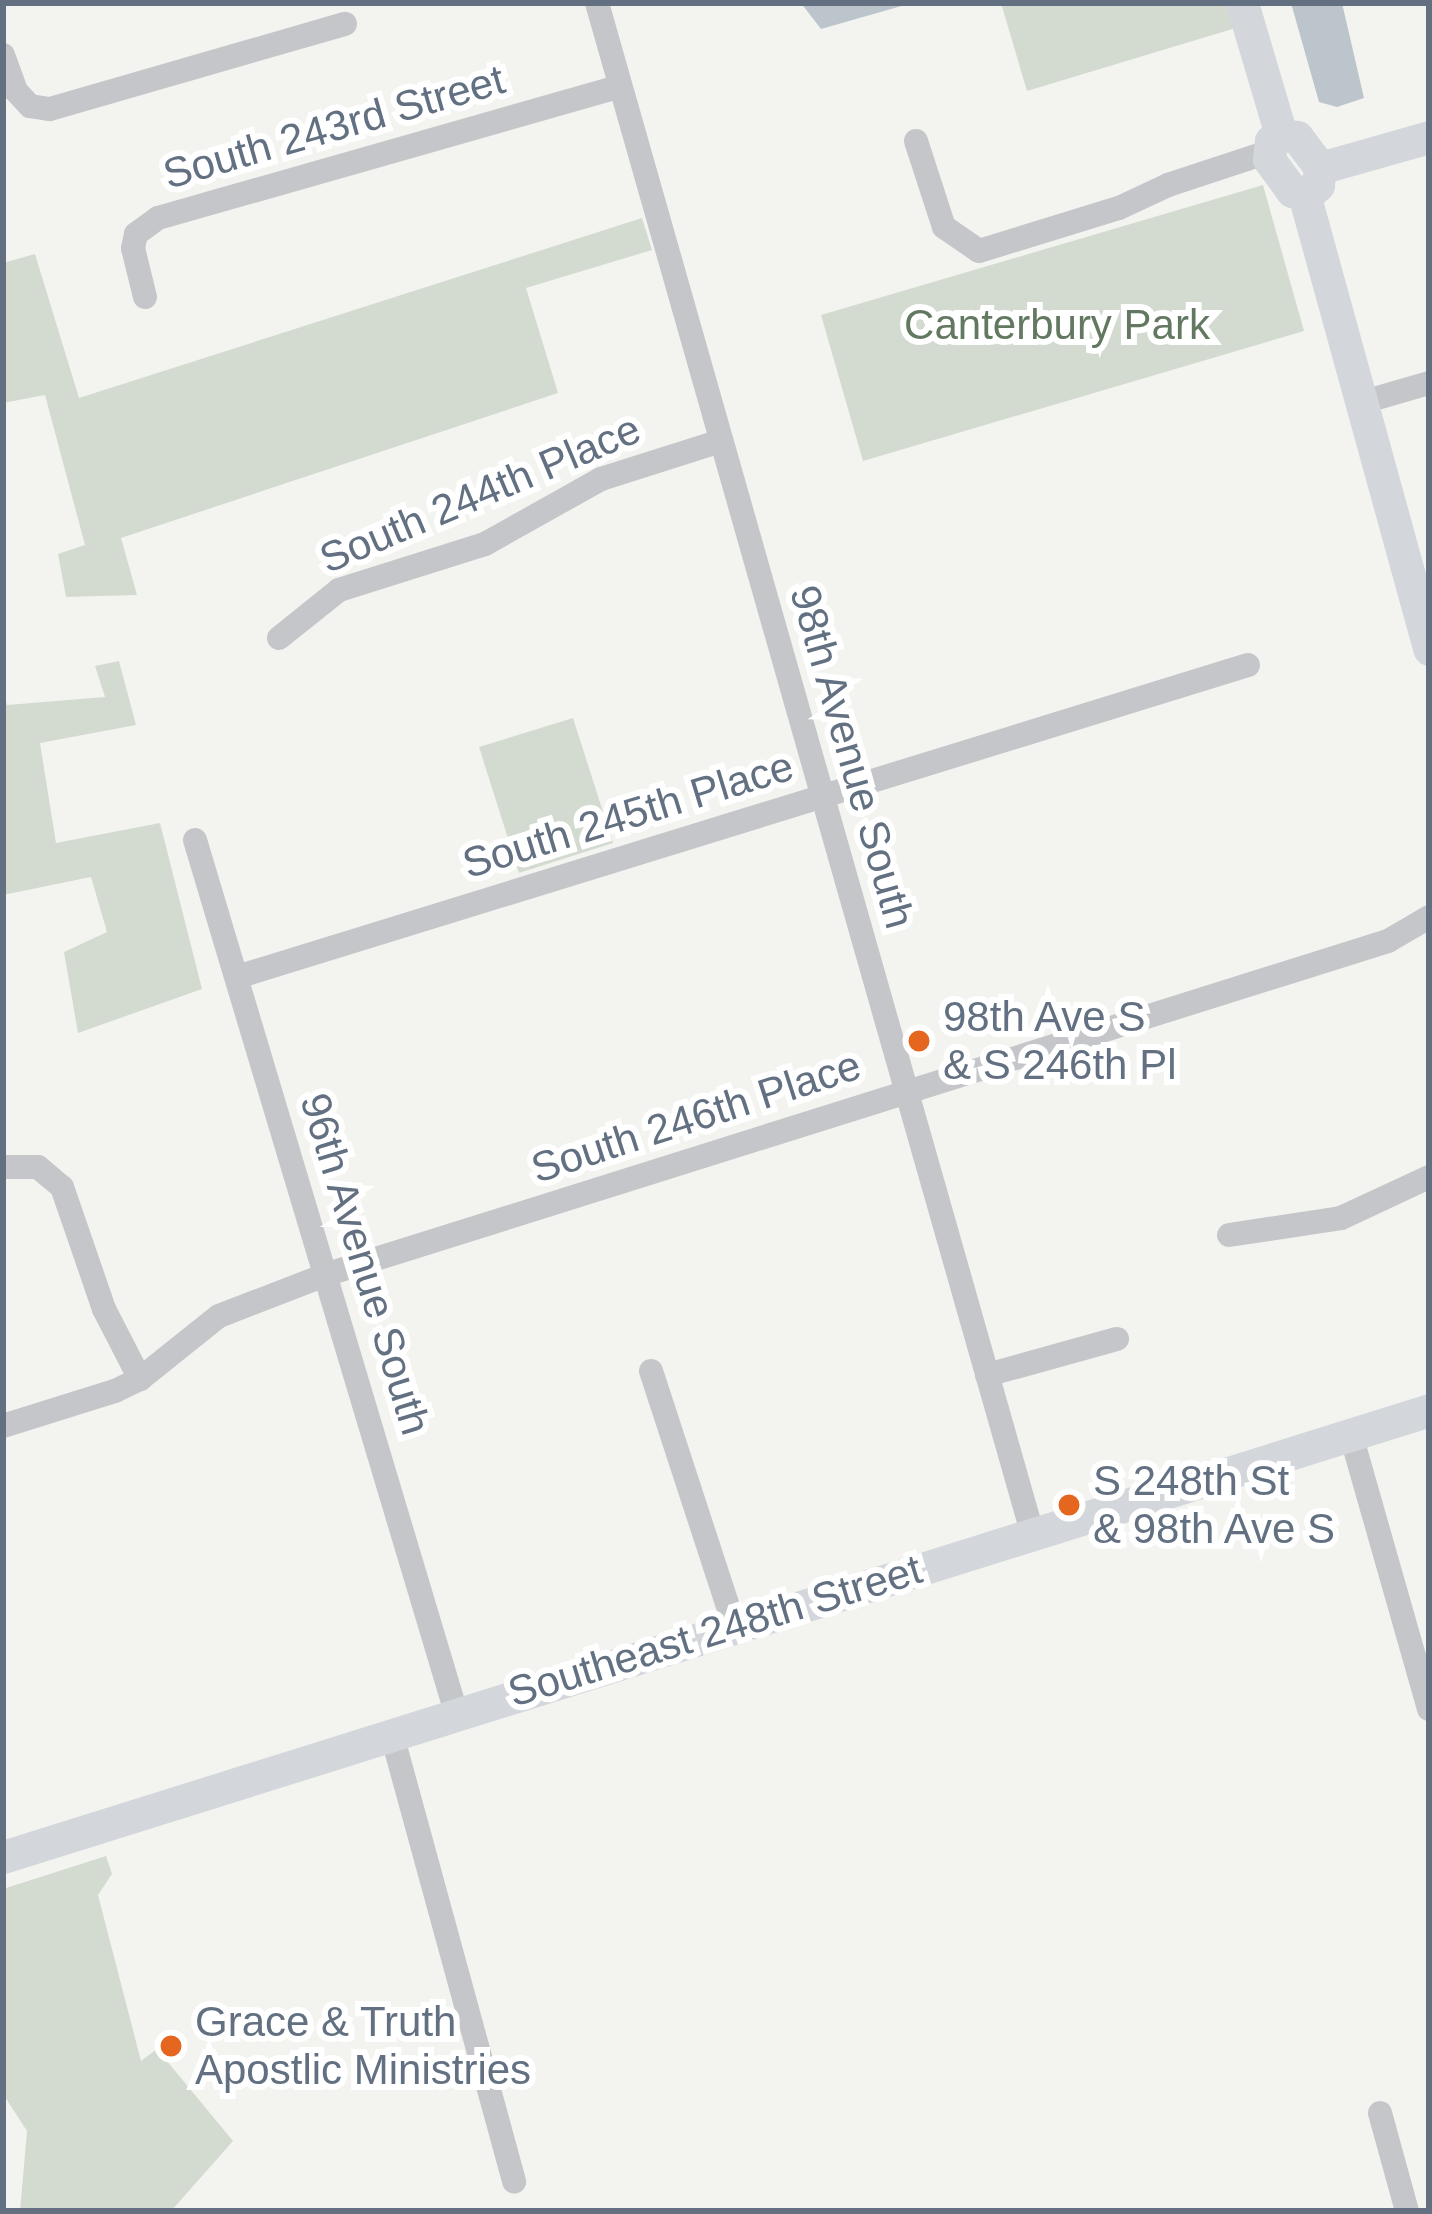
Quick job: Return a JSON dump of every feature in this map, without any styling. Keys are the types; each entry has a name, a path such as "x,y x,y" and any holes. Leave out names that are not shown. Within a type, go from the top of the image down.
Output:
{"street":[{"name":"98th Avenue South","path":"597,3 1032,1532"},
{"path":"1242,3 1274,144 1292,191 1429,137"},
{"path":"3,55 16,91 29,106 50,110 345,24"},
{"name":"South 243rd Street","path":"146,297 133,248 136,234 158,218 620,86"},
{"path":"916,141 938,217 954,238 979,251 1119,208 1274,144"},
{"path":"1312,181 1360,403 1428,645"},
{"path":"1360,403 1429,383"},
{"name":"South 244th Place","path":"279,638 339,590 485,544 601,479 722,441"},
{"name":"South 245th Place","path":"237,977 1248,664"},
{"name":"96th Avenue South","path":"195,840 456,1712"},
{"name":"South 246th Place","path":"3,1426 140,1379 219,1316 328,1274 1388,941 1429,917"},
{"path":"3,1167 38,1167 62,1187 104,1309 140,1379"},
{"path":"1229,1235 1341,1218 1384,1193 1429,1177"},
{"path":"987,1375 1117,1339"},
{"path":"651,1371 734,1625"},
{"name":"Southeast 248th Street","path":"3,1857 1429,1410"},
{"path":"1351,1435 1425,1680 1429,1709"},
{"path":"392,1735 514,2182"},
{"path":"1380,2113 1407,2211"}],"green space":[{"path":"1001,3 1233,3 1239,27 1027,91"},
{"name":"Canterbury Park","path":"1263,185 1304,331 863,461 821,315"},
{"path":"642,218 652,250 526,288 558,393 121,538 137,595 66,597 58,554 85,545 45,395 3,403 3,263 35,254 79,398"},
{"path":"119,661 136,725 40,743 56,843 160,823 202,989 78,1033 64,952 107,932 91,877 3,895 3,692 7,705 105,697 95,666"},
{"path":"573,718 613,843 519,873 479,747"},
{"path":"106,1856 112,1874 98,1895 141,2061 157,2049 233,2141 171,2211 20,2211 27,2131 3,2094 3,1889"}],"shaded area":[{"path":"801,3 912,3 821,29"},
{"path":"1291,3 1342,3 1364,98 1337,107 1319,102"}],"place":[{"name":"98th Ave S & S 246th Pl","path":"919,1041"},
{"name":"S 248th St & 98th Ave S","path":"1069,1505"},
{"name":"Grace & Truth Apostlic Ministries","path":"171,2046"}]}
